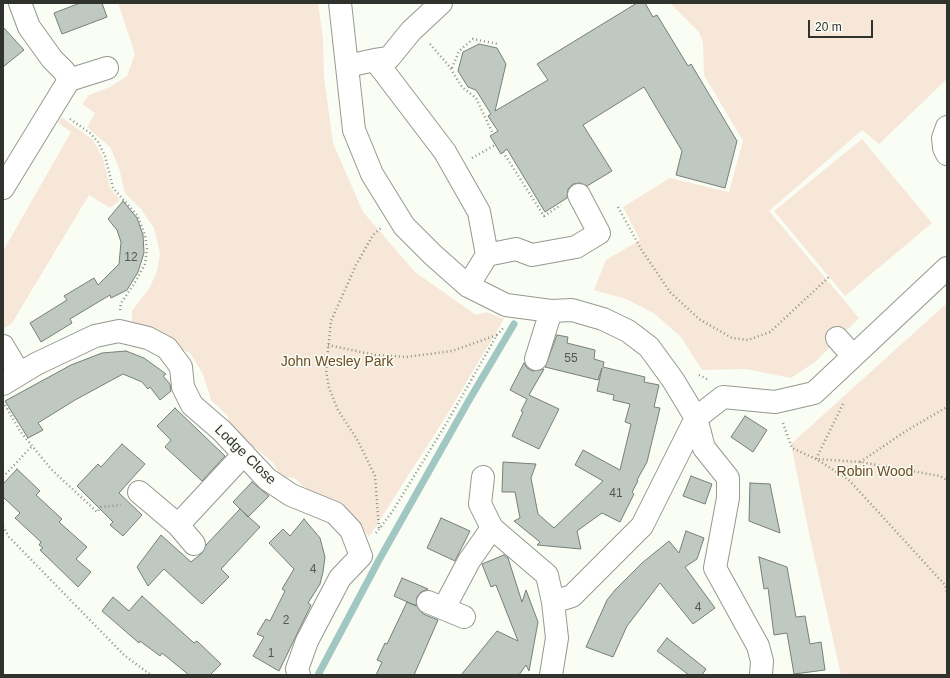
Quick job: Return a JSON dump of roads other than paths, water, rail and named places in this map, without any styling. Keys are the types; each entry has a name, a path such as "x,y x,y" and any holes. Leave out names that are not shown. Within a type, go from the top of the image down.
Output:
{"street":[{"path":"20,3 29,27 52,60 64,71 69,80"},
{"path":"340,3 354,130 372,174 404,226 432,255 468,286 506,305 551,311 572,310 603,319 628,331 649,347 662,364 696,418 704,448 728,478 728,498 715,568 758,646 762,661 761,675"},
{"path":"347,66 389,58 413,29 441,3"},
{"path":"375,60 445,152 479,212 487,255 468,286"},
{"path":"3,188 69,80 107,68"},
{"path":"947,127 943,138 944,148 947,154"},
{"path":"487,255 516,249 532,255 576,247 600,233 578,195"},
{"path":"553,602 572,596 642,526 696,418 723,397 775,402 814,394 860,348 947,268"},
{"path":"536,359 551,311"},
{"name":"Lodge Close","path":"3,346 11,379 95,336 119,331 148,338 167,348 181,367 183,387 192,405 222,431 267,479 291,495 335,514 351,530 361,556 340,578 307,641 297,669 299,675"},
{"path":"837,338 860,348"},
{"path":"178,525 244,454"},
{"path":"483,477 480,504 492,528 547,575 553,602 557,638 551,675"},
{"path":"139,492 178,525 194,544"},
{"path":"464,617 436,605 492,528"}],"waterway":[{"path":"318,675 379,560 514,324"}],"park label":[{"name":"John Wesley Park","path":"337,362"},
{"name":"Robin Wood","path":"875,472"}]}
